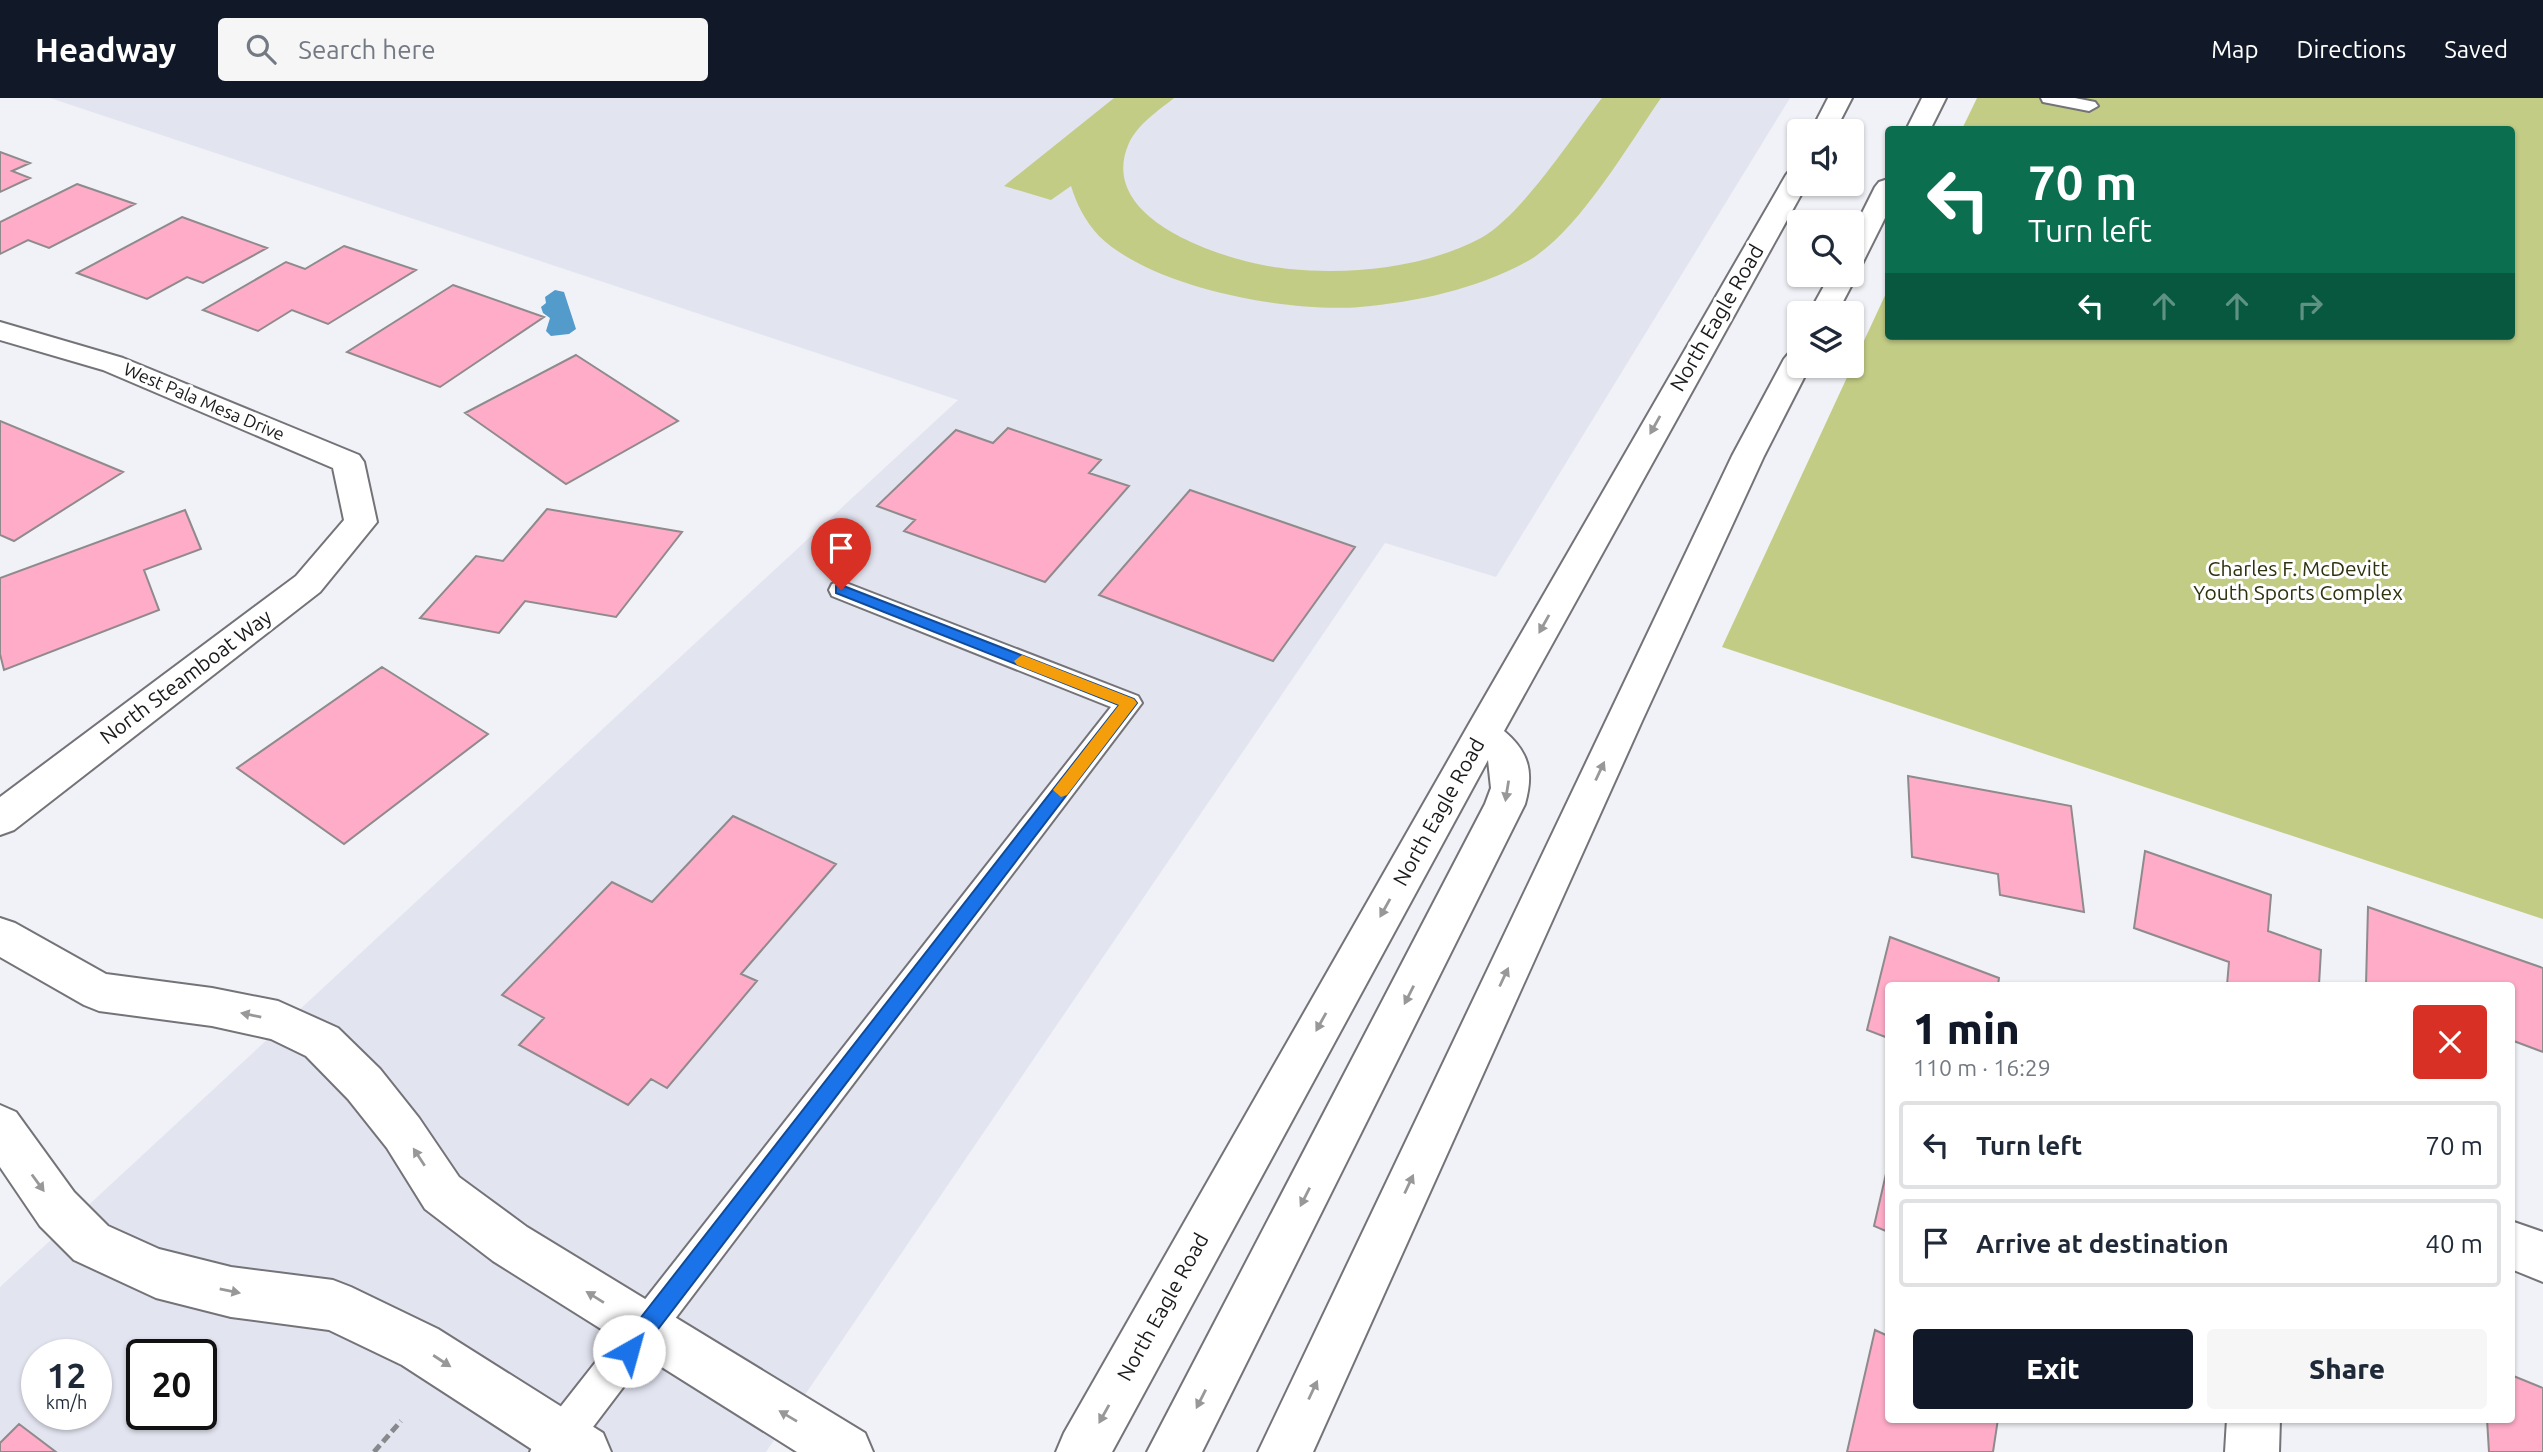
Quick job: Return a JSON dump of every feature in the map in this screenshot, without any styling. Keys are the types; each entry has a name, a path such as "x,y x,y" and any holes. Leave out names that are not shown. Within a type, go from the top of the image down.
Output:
{"main road":[{"path":"1829,119 1840,98"},
{"path":"1920,126 1934,98"},
{"path":"1864,234 1885,193"},
{"name":"North Eagle Road","path":"1083,1452 1482,734 1787,196"},
{"name":"West Pala Mesa Drive","path":"0,331 113,364 348,463 361,522"},
{"path":"1285,1452 1617,734 1748,456 1789,378"},
{"name":"North Steamboat Way","path":"0,819 308,584 361,522"},
{"path":"1174,1452 1505,803 1510,788 1507,755 1482,734"},
{"path":"0,936 99,992 212,1007 278,1021 322,1042 364,1084 403,1133 442,1193 510,1244 846,1452"},
{"path":"0,1127 57,1209 91,1243 156,1273 231,1292 333,1305 420,1347 565,1447"},
{"path":"2515,1246 2543,1257"},
{"path":"2252,1452 2253,1423"}],"lane":[{"path":"2049,98 2089,106"},
{"path":"565,1447 646,1329 1129,703 841,590"}],"path":[{"path":"374,1452 401,1421"}],"shaded area":[{"path":"50,98 1790,98 1496,577 1385,543 766,1452 0,1452 0,1287 958,400"}],"green space":[{"path":"1114,98 1174,98 1133,136 1123,171 1131,196 1150,217 1175,234 1236,258 1289,269 1338,271 1412,263 1481,238 1513,212 1529,194 1602,98 1661,98 1583,210 1547,248 1528,261 1489,279 1447,293 1382,305 1330,308 1260,301 1186,283 1152,270 1122,254 1099,236 1082,213 1071,186 1051,200 1004,186"},
{"name":"Charles F. McDevitt Youth Sports Complex","path":"1977,98 2543,98 2543,919 1722,647 1847,378 1864,378 1864,341 1885,295 1885,340 2515,340 2515,126 1963,126"}],"water":[{"path":"555,290 564,292 576,329 569,334 551,336 546,331 550,318 543,313 541,307 546,303 545,297"}],"building":[{"path":"0,152 30,163 12,171 30,178 0,192"},
{"path":"77,184 135,204 49,248 28,240 0,254 0,222"},
{"path":"182,217 267,248 203,283 187,277 147,299 77,273"},
{"path":"344,246 416,270 328,324 292,310 258,331 203,310 286,262 305,269"},
{"path":"453,285 544,317 440,387 347,352"},
{"path":"576,355 678,421 566,484 465,413"},
{"path":"0,421 123,472 14,541 0,535"},
{"path":"1008,428 1101,460 1089,473 1129,486 1045,582 904,531 915,520 877,506 956,430 993,443"},
{"path":"1190,490 1355,547 1273,661 1099,595"},
{"path":"547,509 682,532 616,617 525,601 499,633 420,618 476,556 503,561"},
{"path":"185,510 201,549 144,570 159,610 4,670 0,654 0,578"},
{"path":"382,667 488,734 344,844 237,768"},
{"path":"1908,776 2071,806 2084,912 2000,895 1998,874 1912,857"},
{"path":"733,816 836,864 741,974 757,981 667,1088 651,1079 628,1105 519,1045 544,1018 502,995 612,882 652,902"},
{"path":"2145,851 2271,895 2268,931 2321,950 2319,982 2227,982 2229,962 2134,928"},
{"path":"2368,907 2543,968 2543,1052 2515,1042 2515,982 2366,982"},
{"path":"1890,937 1999,978 1998,982 1885,982 1885,1037 1867,1030"},
{"path":"1885,1178 1885,1231 1874,1226"},
{"path":"1875,1330 1885,1335 1885,1423 1997,1423 1993,1452 1847,1452"},
{"path":"2515,1377 2543,1388 2543,1452 2489,1452 2487,1423 2515,1423"},
{"path":"19,1424 21,1430 27,1430 56,1452 0,1452 0,1443"}],"slow traffic":[{"path":"1022,661 1129,703 1061,790"}],"route":[{"path":"629,1351 1129,703 841,590"}]}
